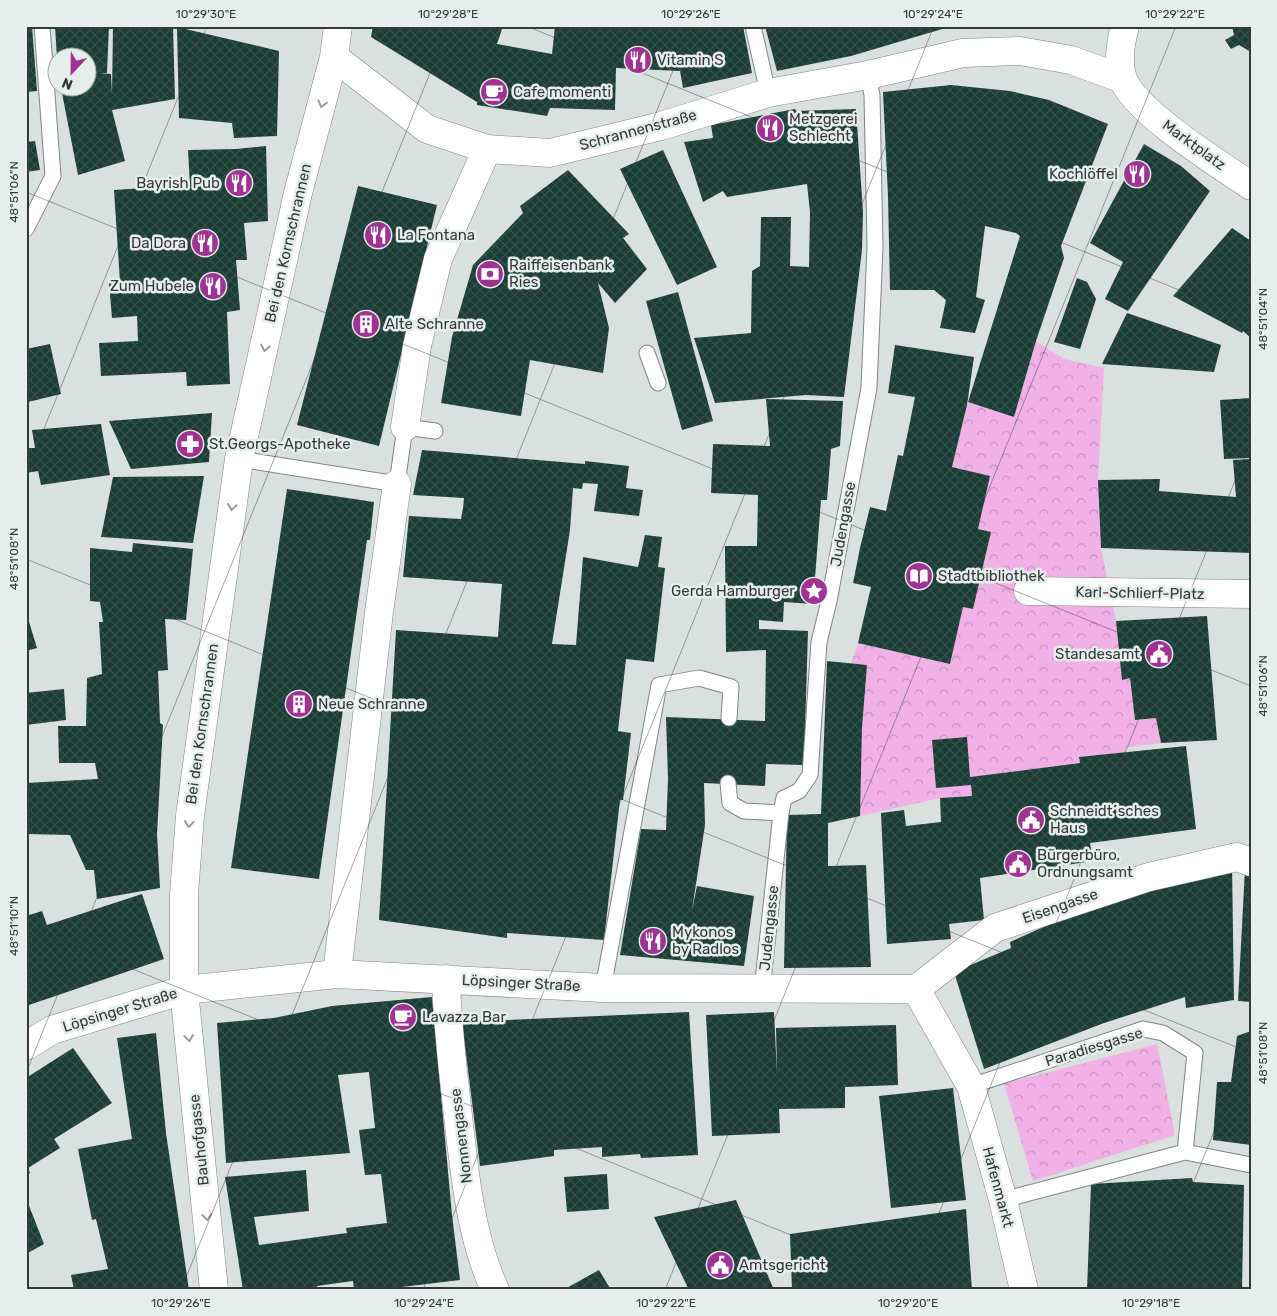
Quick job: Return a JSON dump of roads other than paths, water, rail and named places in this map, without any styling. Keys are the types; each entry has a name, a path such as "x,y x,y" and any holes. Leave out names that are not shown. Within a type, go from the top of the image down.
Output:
{"street":[{"name":"Bei den Kornschrannen","path":"184,990 184,894 190,816 239,459 298,193 334,57 337,26"},
{"path":"1122,79 1121,40 1126,26"},
{"name":"Schrannenstraße","path":"334,57 427,129 487,149 550,153 661,126 768,94 868,75 963,53 1020,51 1070,60 1122,79"},
{"name":"Marktplatz","path":"1122,79 1138,104 1251,186"},
{"path":"405,427 417,346 438,258 487,149"},
{"path":"338,974 379,612 397,484"},
{"name":"Karl-Schlierf-Platz","path":"1028,591 1251,594"},
{"name":"Eisengasse","path":"916,989 995,928 1149,877 1237,857 1251,862"},
{"name":"Löpsinger Straße","path":"26,1046 52,1030 184,990 338,974 603,988 916,989"},
{"name":"Nonnengasse","path":"446,979 447,1018 466,1188 482,1261 495,1290"},
{"path":"916,989 971,1086"},
{"name":"Bauhofgasse","path":"184,990 214,1290"},
{"name":"Hafenmarkt","path":"971,1086 1003,1200 1024,1290"}],"lane":[{"path":"26,229 53,176 42,26"},
{"path":"753,26 768,94"},
{"name":"Judengasse","path":"762,990 781,813 784,798 799,791 810,775 819,642 829,601 869,388 876,247 872,95 868,75"},
{"path":"647,354 658,383"},
{"path":"239,459 397,484 405,427 436,431"},
{"path":"603,988 659,685 700,676 731,687 729,718"},
{"path":"728,783 730,802 744,811 781,813"},
{"name":"Paradiesgasse","path":"971,1086 1143,1029 1163,1032 1196,1053 1185,1152"},
{"path":"1003,1200 1185,1152 1251,1165"}],"place":[{"name":"Vitamin S","path":"638,60"},
{"name":"Cafe momenti","path":"494,92"},
{"name":"Metzgerei Schlecht","path":"770,128"},
{"name":"Kochlöffel","path":"1137,174"},
{"name":"Bayrish Pub","path":"239,183"},
{"name":"La Fontana","path":"378,235"},
{"name":"Da Dora","path":"205,243"},
{"name":"Raiffeisenbank Ries","path":"490,274"},
{"name":"Zum Hubele","path":"213,286"},
{"name":"Alte Schranne","path":"366,324"},
{"name":"St.Georgs-Apotheke","path":"190,444"},
{"name":"Stadtbibliothek","path":"919,576"},
{"name":"Gerda Hamburger","path":"814,591"},
{"name":"Standesamt","path":"1159,654"},
{"name":"Neue Schranne","path":"299,704"},
{"name":"Schneidt´sches Haus","path":"1031,820"},
{"name":"Bürgerbüro, Ordnungsamt","path":"1018,864"},
{"name":"Mykonos by Radlos","path":"653,941"},
{"name":"Lavazza Bar","path":"403,1017"},
{"name":"Amtsgericht","path":"720,1265"}]}
